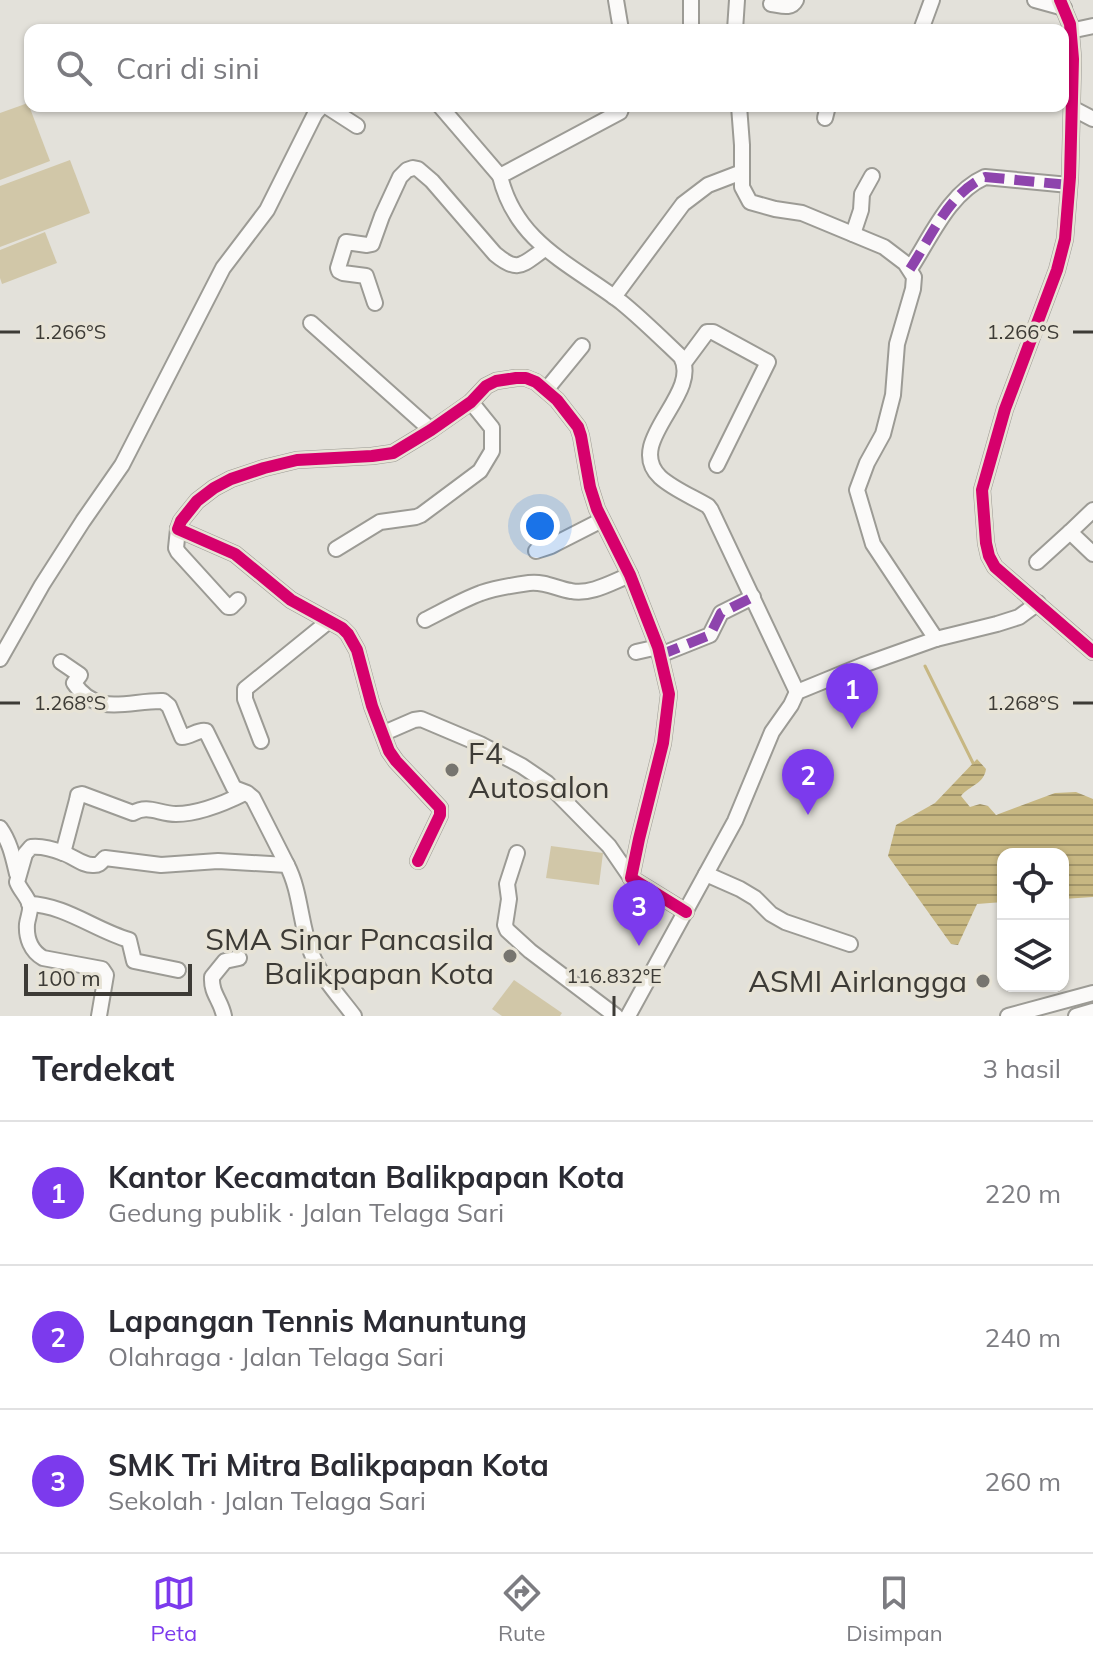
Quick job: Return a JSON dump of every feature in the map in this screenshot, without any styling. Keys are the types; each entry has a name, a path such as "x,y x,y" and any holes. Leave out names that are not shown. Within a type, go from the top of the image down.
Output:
{"street":[{"path":"616,0 620,24"},
{"path":"691,0 691,24"},
{"path":"735,24 737,0"},
{"path":"771,4 790,6 796,0"},
{"path":"923,24 932,0"},
{"path":"1035,0 1062,4 1068,24"},
{"path":"1070,31 1093,26"},
{"path":"1069,28 1073,59 1065,239 1057,270 1005,409 982,490 986,543 992,562 1093,652"},
{"path":"1072,108 1093,119"},
{"path":"0,659 42,585 122,465 223,268 267,210 317,112"},
{"path":"335,112 357,126"},
{"path":"445,112 500,176 513,211 545,249 614,297 681,357 684,377 667,417 650,445 650,462 662,479 711,510 797,692"},
{"path":"500,176 620,112"},
{"path":"739,112 742,187 753,204 802,213 884,247 910,269 914,277 897,344 893,395 883,434 857,490 873,544 936,639"},
{"path":"375,303 366,276 343,273 338,268 346,242 372,244 400,177 413,168 432,181 495,254 508,264 519,266 545,249"},
{"path":"614,297 683,204 708,185 742,172"},
{"path":"853,234 861,210 862,194 872,176"},
{"path":"910,269 947,208 965,188 977,181 985,177 1069,185"},
{"path":"311,323 431,430"},
{"path":"684,363 707,332 713,332 768,362 717,465"},
{"path":"546,390 582,346"},
{"path":"238,600 228,607 176,548 181,521 197,501 214,488 231,479 297,460 393,453 471,402 486,386 506,379 526,378 536,382 557,400 578,427 590,487 602,520 630,575 659,651 669,694 663,743 631,878"},
{"path":"336,549 380,522 418,516 480,471 492,451 492,428 471,402"},
{"path":"1037,562 1093,510"},
{"path":"536,551 602,520"},
{"path":"178,529 235,554 291,600 348,634 357,650 387,747 440,808 440,815 418,861"},
{"path":"1070,532 1093,554"},
{"path":"425,620 482,592 533,582 583,592 630,575"},
{"path":"636,652 659,651 710,635 721,613 753,597"},
{"path":"628,1016 735,821 772,732 797,692 936,639 1019,617 1038,603"},
{"path":"261,741 245,699 245,689 329,621"},
{"path":"61,662 80,675 74,683 76,688 98,703 125,705 163,701 169,706 182,737 206,731 234,788 253,798 257,805 291,873 310,950 331,986 354,1016"},
{"path":"384,733 421,719 522,766 547,783 609,846 631,878 686,912"},
{"path":"63,853 78,795 86,795 133,813 143,808 176,814 197,811 245,793"},
{"path":"0,828 13,855 18,886 31,909 27,926 31,946 43,958 105,972 99,1016"},
{"path":"18,878 25,854 31,847 37,846 95,865 109,858 161,865 218,861 287,865"},
{"path":"517,853 507,884 507,930 616,1016"},
{"path":"0,871 18,878"},
{"path":"706,874 755,898 771,914 785,922 850,944"},
{"path":"29,904 41,904 65,912 129,940 134,961 178,970"},
{"path":"224,1016 223,1008 213,993 212,977 225,961 239,958"},
{"path":"1008,1016 1093,993"},
{"path":"1076,1016 1093,1011"}],"shaded area":[{"path":"24,104 24,112 31,112 50,161 0,180 0,113"},
{"path":"70,160 90,213 0,247 0,186"},
{"path":"45,232 57,263 2,284 0,250"},
{"path":"977,759 986,769 985,774 961,796 970,807 980,804 988,806 996,815 1055,793 1076,792 1093,799 1093,897 1069,899 1069,848 997,848 997,902 977,904 958,945 951,944 888,856 896,825 935,803"},
{"path":"551,846 603,853 599,885 546,878"},
{"path":"514,980 562,1013 560,1016 502,1016 492,1009"}],"waterway":[{"path":"925,666 973,763"}],"marked path":[{"path":"910,269 951,205 972,184 985,177 1069,185"},
{"path":"660,655 710,635 721,613 753,597"}],"cycle path":[{"path":"1060,0 1070,24 1073,59 1065,239 1057,270 1005,409 982,490 986,543 995,567 1093,652"},
{"path":"418,861 440,815 440,808 389,751 372,706 357,650 348,634 291,600 235,554 178,529 197,501 231,479 297,460 393,453 471,402 486,386 496,381 526,378 536,382 557,400 578,427 597,509 630,575 658,647 669,694 663,743 631,878 686,912"}],"place":[{"name":"Kantor Kecamatan Balikpapan Kota","path":"852,729"},
{"name":"F4 Autosalon","path":"452,770"},
{"name":"Lapangan Tennis Manuntung","path":"808,815"},
{"name":"SMK Tri Mitra Balikpapan Kota","path":"639,946"},
{"name":"SMA Sinar Pancasila Balikpapan Kota","path":"510,956"},
{"name":"ASMI Airlangga","path":"983,981"}]}
